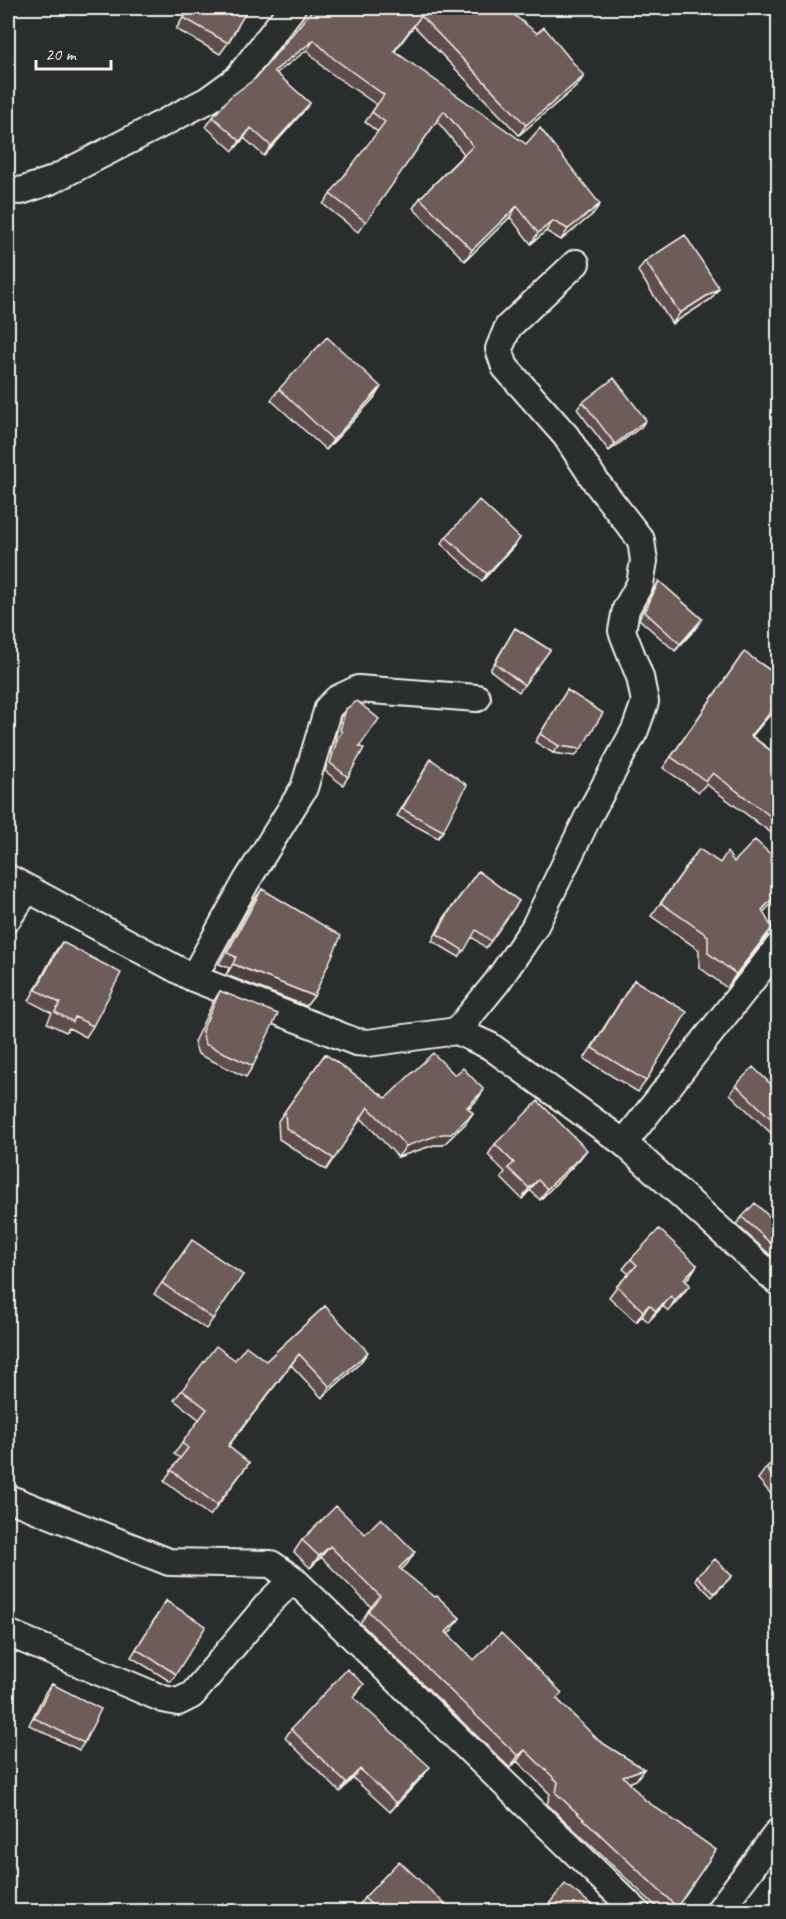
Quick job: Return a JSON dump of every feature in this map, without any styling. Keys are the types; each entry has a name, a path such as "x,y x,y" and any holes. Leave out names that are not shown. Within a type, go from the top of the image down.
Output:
{"street":[{"path":"8,190 21,191 50,181 208,100 237,79 292,8"},
{"path":"457,1031 497,982 534,928 589,815 635,730 645,702 640,677 622,631 626,609 639,584 644,561 641,540 596,482 566,436 505,367 499,349 508,327 576,263"},
{"path":"193,978 246,882 304,788 322,719 328,708 339,698 358,689 477,698"},
{"path":"8,918 17,884 193,978 356,1042 368,1043 457,1031 490,1046 624,1143 778,1282"},
{"path":"624,1143 778,947"},
{"path":"8,1498 169,1562 271,1564 293,1579 637,1911"},
{"path":"8,1633 163,1699 178,1702 192,1695 268,1604 293,1579"},
{"path":"718,1911 774,1849"}],"building":[{"path":"190,8 248,8 228,43 184,18"},
{"path":"314,8 505,8 537,33 544,27 584,76 526,125 421,16 394,51 526,144 540,128 600,204 568,229 553,221 538,233 517,206 472,250 420,198 473,146 444,111 366,222 330,194 385,122 372,112 384,95 333,58 314,40 274,71 310,103 271,146 251,128 240,141 213,117 230,97 256,78"},
{"path":"685,235 719,288 680,313 645,261"},
{"path":"327,337 381,387 333,440 279,389"},
{"path":"614,378 646,420 615,444 583,402"},
{"path":"479,500 520,538 487,574 446,537"},
{"path":"659,581 702,619 680,644 645,612"},
{"path":"515,628 550,650 524,685 495,663"},
{"path":"744,652 778,676 778,703 751,736 778,756 778,822 713,773 706,781 671,757"},
{"path":"567,690 603,713 581,749 559,746 540,734"},
{"path":"357,701 379,719 359,747 364,748 348,777 330,763 338,737 342,732 340,730 346,709"},
{"path":"431,759 467,785 443,831 402,809"},
{"path":"755,840 778,861 778,892 762,910 772,928 736,974 708,953 708,936 661,903 699,849 720,863 727,852 734,862"},
{"path":"478,871 519,901 491,941 476,930 464,951 437,934 449,912"},
{"path":"262,889 341,936 314,996 233,964 236,957 227,953"},
{"path":"62,942 121,973 93,1026 75,1017 73,1022 55,1012 60,1003 36,990"},
{"path":"634,980 687,1012 646,1081 592,1048"},
{"path":"220,991 278,1014 253,1066 205,1044 202,1031"},
{"path":"433,1053 455,1075 463,1068 484,1090 467,1107 473,1113 451,1134 442,1134 406,1146 368,1107 334,1159 286,1128 285,1111 325,1054 386,1098"},
{"path":"753,1067 775,1088 778,1084 778,1125 736,1085"},
{"path":"538,1101 587,1150 547,1189 538,1180 529,1188 508,1168 514,1163 495,1144"},
{"path":"755,1203 778,1225 778,1250 742,1217"},
{"path":"659,1229 697,1265 684,1279 690,1285 675,1300 671,1296 656,1311 649,1305 643,1311 617,1286 637,1265 631,1259"},
{"path":"192,1240 243,1275 213,1319 162,1283"},
{"path":"325,1306 368,1352 330,1387 299,1354 228,1446 249,1463 217,1505 171,1470 188,1448 182,1443 207,1409 182,1390 216,1346 235,1360 246,1346 266,1361"},
{"path":"778,1457 778,1483 766,1468"},
{"path":"336,1506 365,1534 381,1518 415,1552 399,1568 435,1597 437,1596 460,1618 446,1632 474,1660 501,1633 562,1693 557,1699 599,1741 644,1769 623,1776 645,1800 716,1850 677,1907 556,1793 558,1782 525,1750 518,1756 368,1611 380,1596 330,1546 319,1556 302,1540"},
{"path":"715,1559 732,1576 714,1593 697,1576"},
{"path":"166,1601 206,1626 176,1674 136,1649"},
{"path":"347,1669 364,1684 353,1697 430,1767 396,1803 360,1769 346,1783 291,1729"},
{"path":"52,1684 101,1709 84,1743 34,1718"},
{"path":"399,1861 447,1906 442,1911 379,1911 364,1898"},
{"path":"565,1884 600,1911 543,1911"}]}
